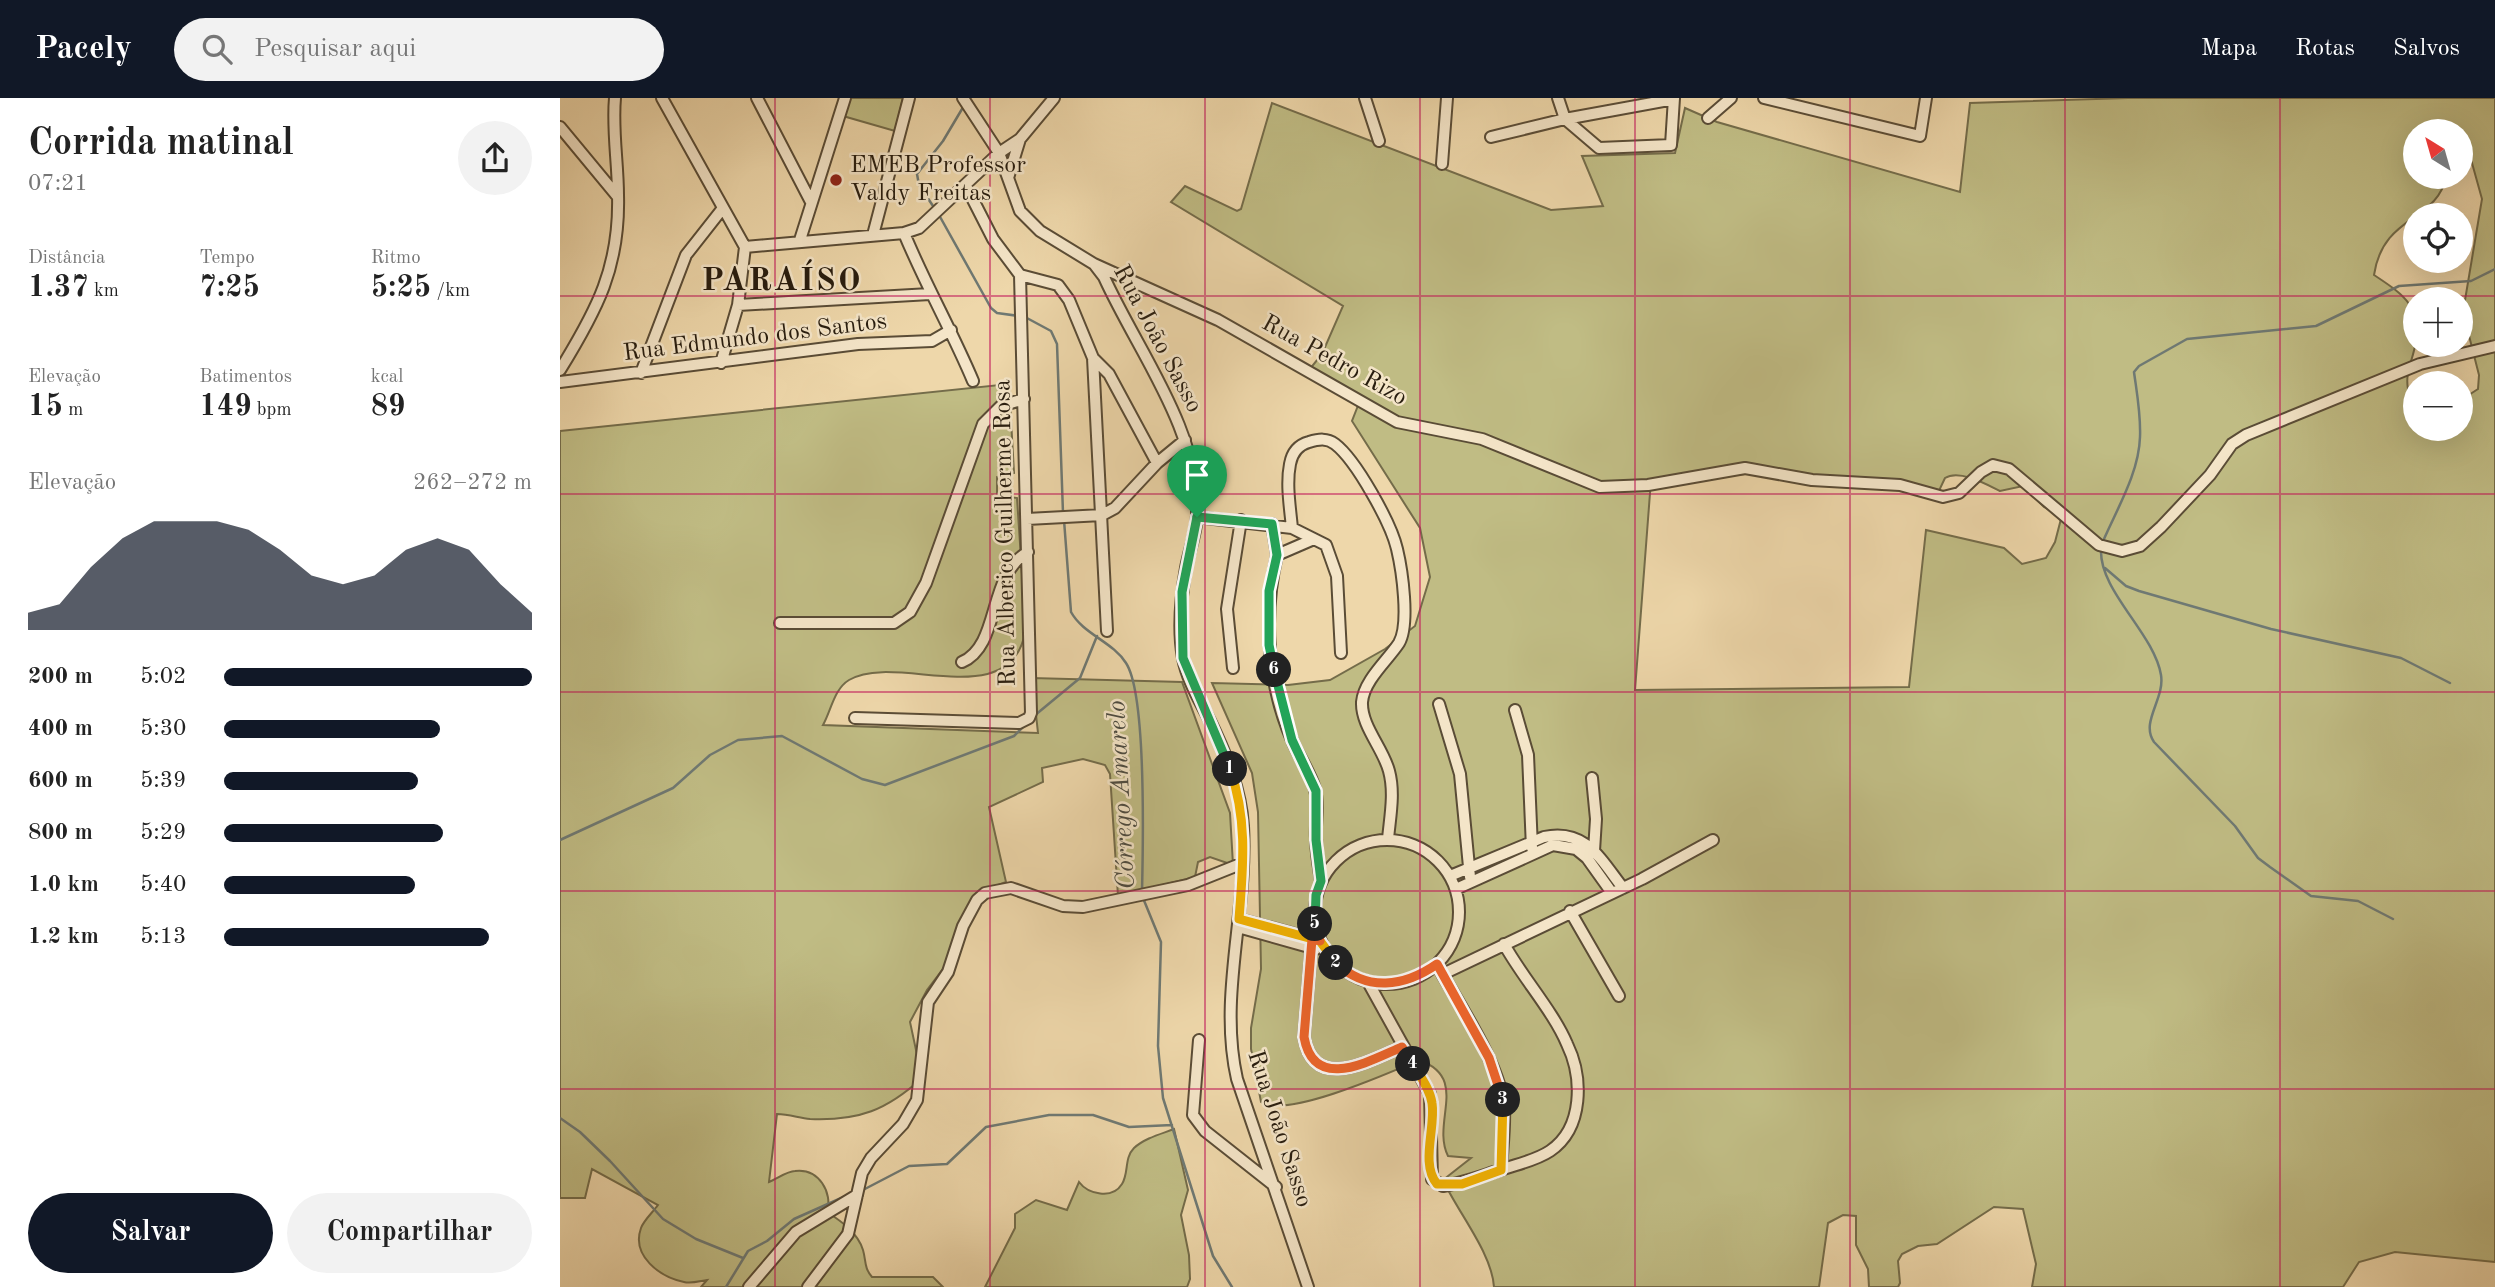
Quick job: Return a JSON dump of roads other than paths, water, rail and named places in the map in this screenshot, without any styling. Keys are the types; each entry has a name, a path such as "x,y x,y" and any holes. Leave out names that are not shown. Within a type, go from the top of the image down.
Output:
{"street":[{"path":"560,370 606,288 615,256 619,198 615,98"},
{"path":"662,98 745,247 738,305 721,363"},
{"path":"757,98 811,202"},
{"path":"800,240 845,98"},
{"path":"873,235 909,98"},
{"path":"745,247 800,240 904,233 919,228 999,153 1020,139 1054,98"},
{"path":"1365,98 1379,141"},
{"path":"1442,164 1447,98"},
{"path":"1491,137 1565,119 1674,99 1671,145 1599,148 1565,119 1558,98"},
{"path":"1708,118 1731,98"},
{"path":"1764,98 1920,136 1926,98"},
{"name":"Rua João Sasso","path":"965,102 999,153 1020,211 1040,230 1094,264 1104,277 1153,369 1185,440 1193,477 1197,517 1182,592 1183,658 1192,686 1222,744 1243,813 1243,863 1229,1039 1237,1079 1308,1287"},
{"path":"560,127 619,198"},
{"path":"1008,178 1020,139"},
{"path":"965,186 993,239 1020,275 1058,285 1069,300 1093,358 1107,631"},
{"path":"641,373 686,255 723,208"},
{"path":"904,233 930,295 951,330 974,382"},
{"name":"Rua Pedro Rizo","path":"1094,264 1218,320 1397,422 1482,439 1600,487 1648,485 1745,468 1812,480 1900,485 1943,497 1959,493 1980,472 1993,465 2009,469 2099,545 2122,551 2140,546 2161,527 2210,475 2232,444 2246,435 2420,364 2495,346"},
{"name":"Rua Alberico Guilherme Rosa","path":"855,718 1019,723 1029,718 1028,552 1020,275"},
{"path":"738,305 930,295"},
{"name":"Rua Edmundo dos Santos","path":"560,382 858,344 932,341 951,330"},
{"path":"1093,358 1109,374 1157,463"},
{"path":"780,623 894,623 904,618 926,583 983,424 1001,406 1024,399"},
{"path":"1027,519 1102,515 1120,503 1157,463 1185,440"},
{"path":"1293,528 1288,476 1290,461 1295,450 1304,443 1326,440 1336,445 1355,468 1397,548 1404,607 1400,640 1365,692 1362,702 1369,727 1389,769 1391,801 1388,839"},
{"path":"1197,517 1293,528 1326,545 1333,558 1337,576 1341,653"},
{"path":"1233,667 1227,609 1241,520"},
{"path":"1272,524 1277,555 1269,591 1269,645 1292,740 1316,791 1316,840 1321,881 1314,911 1315,943 1304,1037 1307,1051 1316,1064 1332,1069 1354,1068 1402,1047"},
{"path":"1277,555 1314,539"},
{"path":"962,662 978,652 1010,565 1028,552"},
{"path":"1439,704 1461,774 1471,883"},
{"path":"1515,710 1528,755 1532,848"},
{"path":"1592,778 1596,819 1594,851"},
{"path":"1456,889 1560,833 1572,836 1594,851 1617,891"},
{"path":"1321,881 1333,864 1349,850 1367,842 1388,839 1424,849 1450,876 1460,909 1457,929 1440,969"},
{"path":"1238,923 1315,943 1345,971 1368,982 1393,984 1417,978 1504,944 1617,891 1713,840"},
{"path":"1450,876 1532,848 1553,845 1576,849 1617,891"},
{"path":"808,1287 848,1234 862,1173 871,1158 903,1124 917,1100 928,1002 948,972 963,926 976,900 1001,888 1028,891 1073,908 1188,886 1243,863"},
{"path":"1570,911 1619,996"},
{"path":"1368,982 1425,1084 1433,1105 1432,1179 1443,1186 1452,1185 1535,1160 1562,1140 1571,1127 1578,1081 1566,1040 1504,944"},
{"path":"1440,969 1489,1058 1499,1084 1504,1107 1501,1170"},
{"path":"1199,1040 1193,1115 1205,1130 1276,1187"},
{"path":"749,1287 796,1232 857,1195"}],"waterway":[{"name":"Córrego Amarelo","path":"935,209 919,185 917,174 943,141 965,104"},
{"name":"Córrego Amarelo","path":"939,215 991,308 997,313 1019,316"},
{"path":"2104,539 2127,489 2139,450 2140,421 2134,372 2139,366 2187,339 2316,326 2399,286 2471,281 2495,269"},
{"name":"Córrego Amarelo","path":"1025,317 1051,331 1057,344 1063,513"},
{"name":"Córrego Amarelo","path":"1064,520 1071,612 1076,620 1114,649 1126,663 1133,680 1141,738 1142,892"},
{"path":"2101,549 2109,580 2148,643 2161,675 2160,693 2150,726 2154,742 2235,826 2258,858 2270,867 2311,896 2358,901 2393,919"},
{"path":"2105,568 2126,586 2139,591 2271,629 2401,658 2450,683"},
{"path":"1034,716 1080,678 1097,636"},
{"path":"560,840 673,788 710,755 738,740 782,736 862,779 885,785 1014,736 1024,726"},
{"name":"Córrego Amarelo","path":"1143,898 1161,942 1158,1046 1163,1098 1213,1256 1232,1287"},
{"path":"861,1191 909,1166 947,1164 986,1127 1049,1115 1093,1115 1129,1127 1172,1125"},
{"path":"560,1118 580,1132 610,1161 663,1219 696,1239 743,1258"},
{"path":"726,1287 748,1251 767,1241 794,1219 848,1195"}],"place":[{"name":"EMEB Professor Valdy Freitas","path":"836,180"}],"district":[{"name":"PARAÍSO","path":"782,282"}]}
